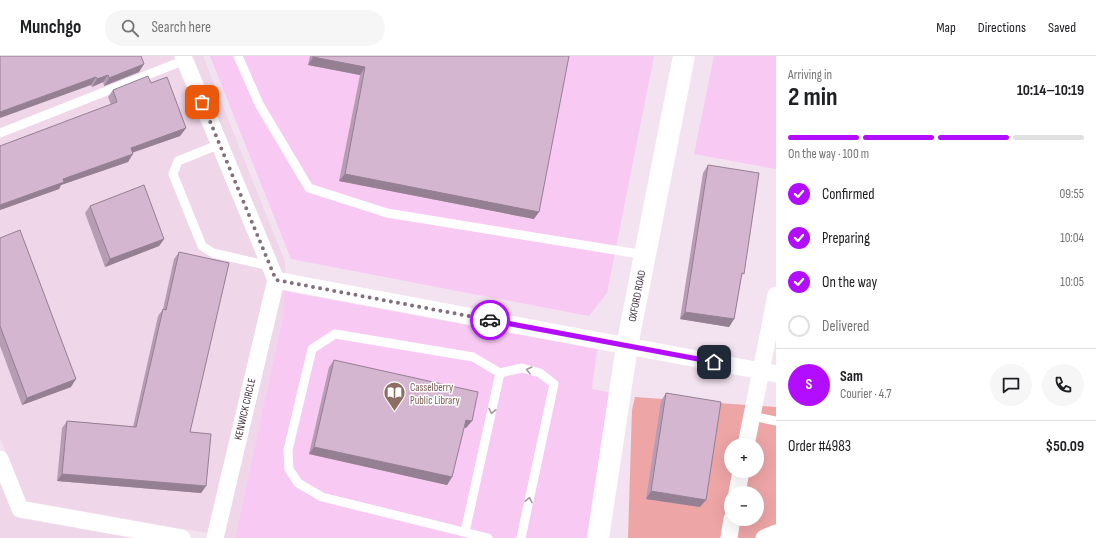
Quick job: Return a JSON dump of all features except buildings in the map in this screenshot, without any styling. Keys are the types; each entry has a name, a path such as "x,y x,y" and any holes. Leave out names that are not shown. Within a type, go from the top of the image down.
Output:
{"street":[{"name":"OXFORD ROAD","path":"598,538 627,346 684,56"},
{"path":"184,58 273,273 627,346 768,372"},
{"name":"KENWICK CIRCLE","path":"215,538 273,273"},
{"path":"747,438 752,416 768,372 776,295"},
{"path":"0,459 20,509 182,538"},
{"path":"729,538 731,526"},
{"path":"764,538 776,533"}],"lane":[{"path":"238,56 259,104 309,188 387,213 645,255"},
{"path":"0,133 184,58"},
{"path":"220,144 178,162 173,174 202,246 214,253 273,273"},
{"path":"488,538 322,497 298,483 289,469 288,450 312,349 335,334 473,357 500,373 522,368 540,373 554,384 521,538"},
{"path":"465,532 500,373"},
{"path":"752,416 776,421"}],"shaded area":[{"path":"0,56 174,56 267,280 207,533 25,501 0,438"},
{"path":"192,56 203,56 285,262 285,273 281,272"},
{"path":"210,56 654,56 607,293 589,316 291,259"},
{"path":"714,56 776,56 776,169 694,154"},
{"path":"282,290 284,291 282,321 235,538 224,538"},
{"path":"284,291 597,349 592,389 612,393 590,538 235,538 282,321"},
{"path":"635,397 776,407 776,538 628,538 632,410"},
{"path":"0,481 12,512 19,518 132,538 0,538"}],"way so far":[{"path":"202,102 276,280 490,320"}],"place":[{"name":"Casselberry Public Library","path":"394,412"}],"route":[{"path":"490,320 714,362"}]}
